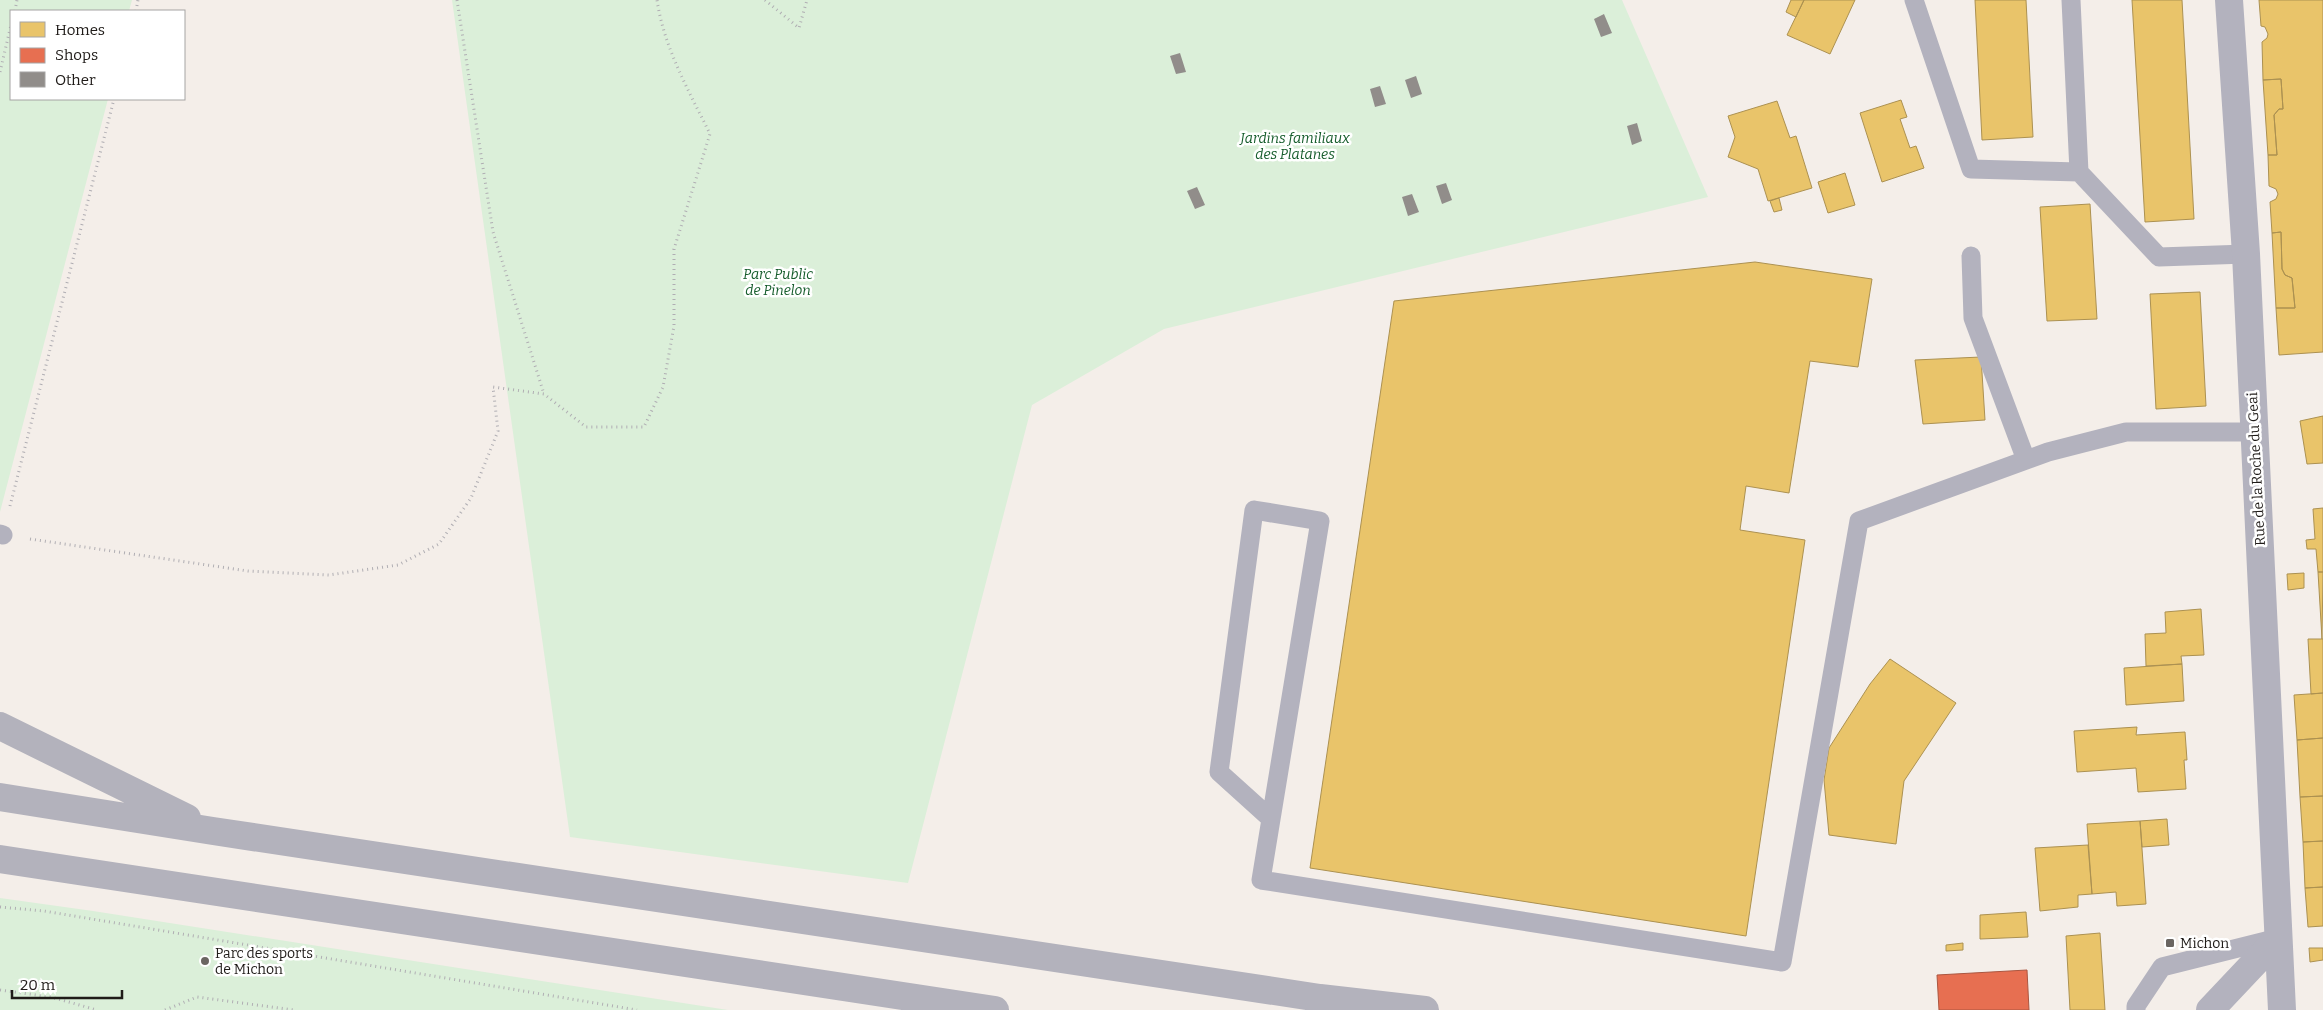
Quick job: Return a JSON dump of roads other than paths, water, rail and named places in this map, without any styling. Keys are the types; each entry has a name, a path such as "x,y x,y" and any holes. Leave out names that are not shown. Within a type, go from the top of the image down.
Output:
{"main road":[{"path":"0,726 213,831"},
{"path":"0,797 213,831 1320,998 1424,1010"},
{"path":"0,859 996,1010"},
{"path":"1320,998 1375,1010"}],"street":[{"name":"Rue de la Roche du Geai","path":"2229,0 2246,254 2282,1010"},
{"path":"2210,1010 2278,938"}],"lane":[{"path":"1914,0 1971,169 2079,172"},
{"path":"2071,0 2079,172 2160,256 2246,254"},
{"path":"1971,256 1973,318 2026,460"},
{"path":"1271,819 1219,772 1254,510 1320,521 1261,880 1782,962 1858,521 2048,452 2126,432 2254,432"},
{"path":"2136,1010 2136,1006 2162,967 2278,938"}],"place":[{"name":"Michon","path":"2170,943"},
{"name":"Parc des sports de Michon","path":"205,961"}],"park label":[{"name":"Jardins familiaux des Platanes","path":"1295,146"},
{"name":"Parc Public de Pinelon","path":"778,282"}]}
